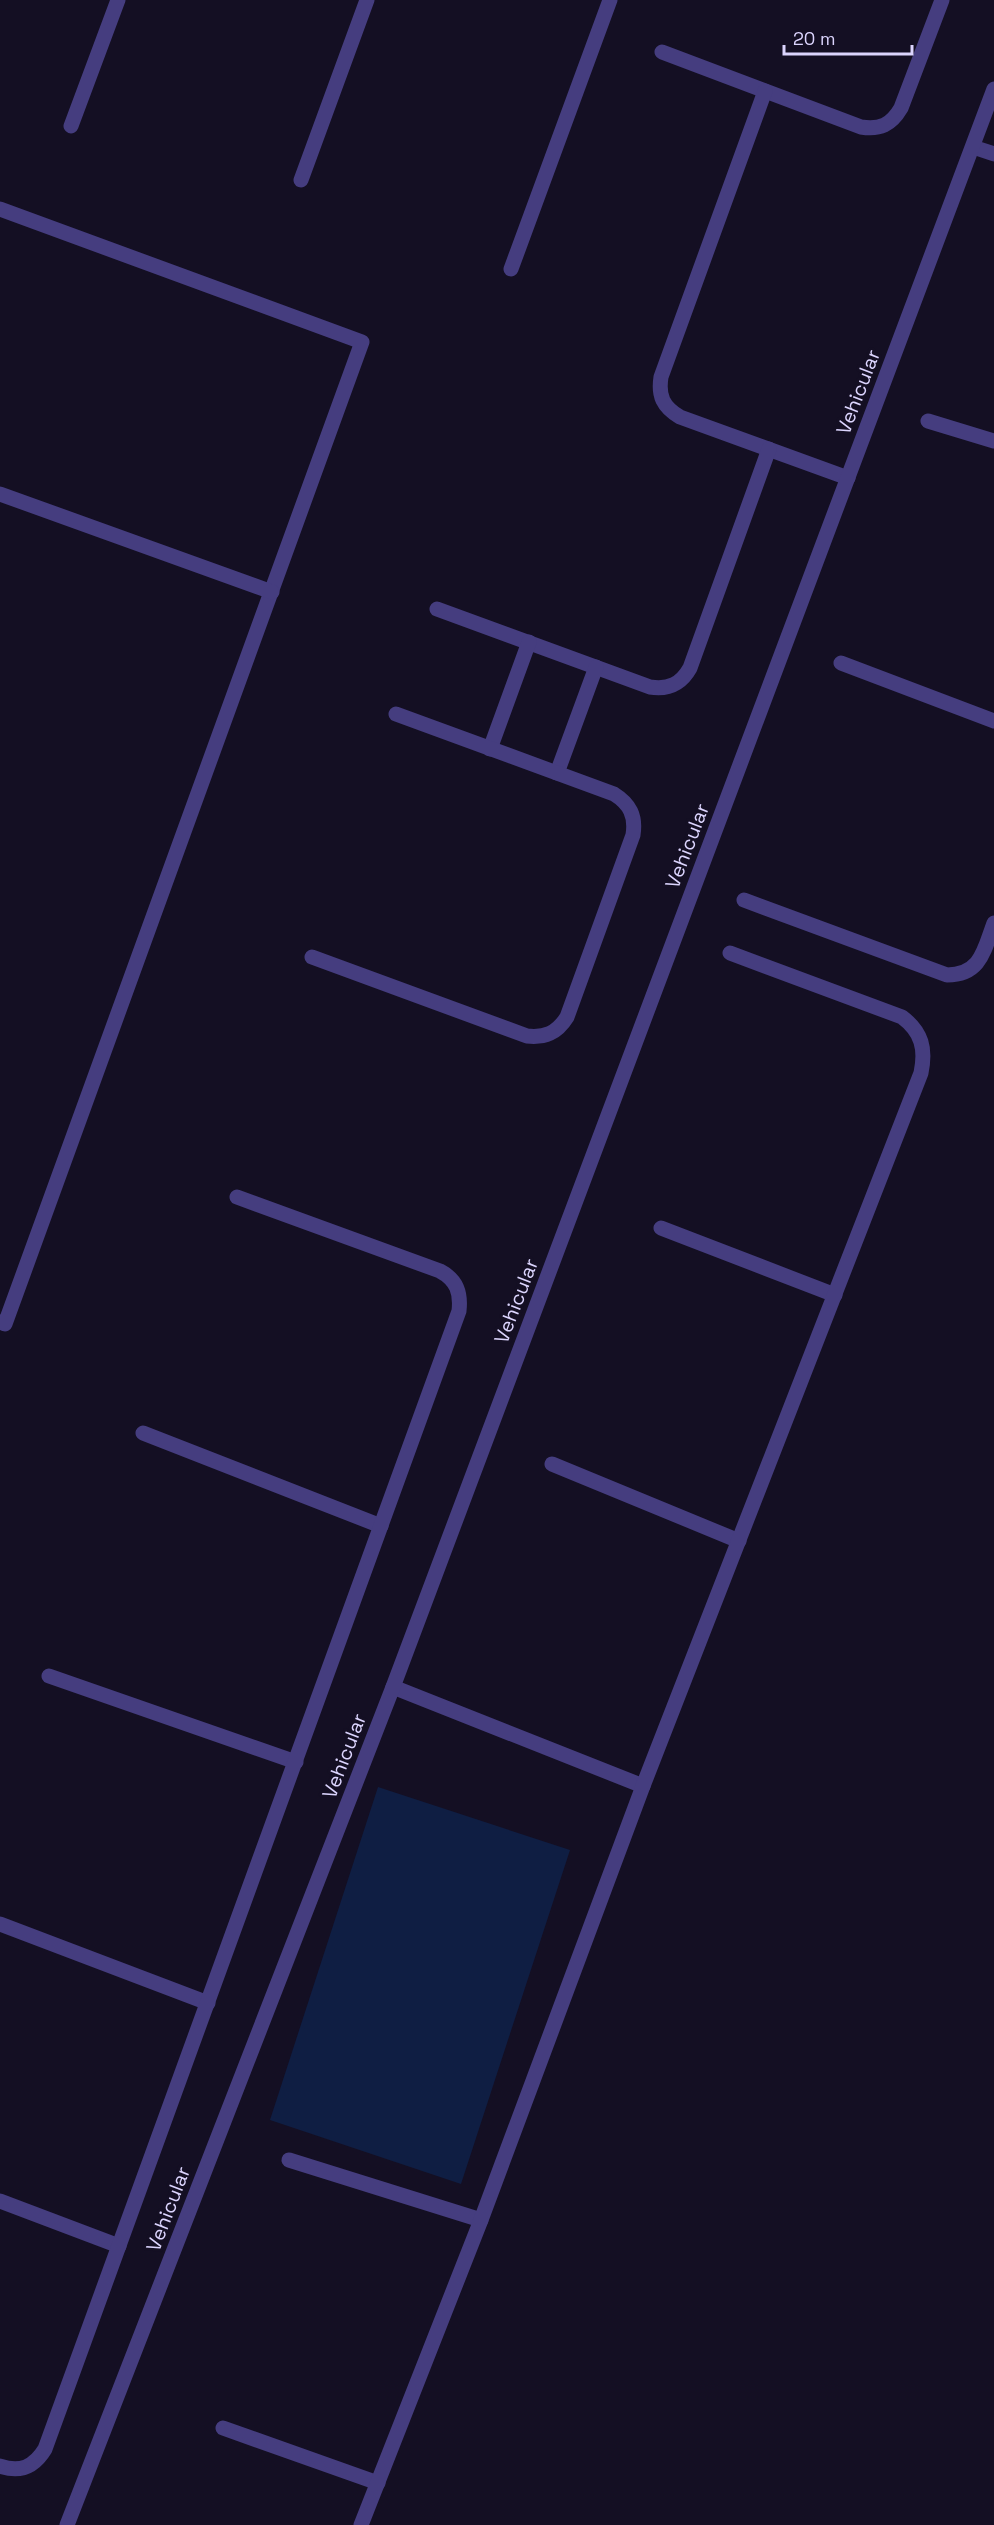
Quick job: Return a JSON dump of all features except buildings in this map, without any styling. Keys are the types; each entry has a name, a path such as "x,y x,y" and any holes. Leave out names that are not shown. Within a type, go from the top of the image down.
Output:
{"street":[{"path":"71,126 118,0"},
{"path":"301,180 367,0"},
{"path":"511,269 610,0"},
{"path":"662,51 861,127 873,129 885,126 895,118 901,108 942,0"},
{"name":"Vehicular","path":"67,2525 393,1686 994,89"},
{"path":"765,91 661,376 659,388 662,401 670,411 680,417 848,478"},
{"path":"972,147 994,154"},
{"path":"0,209 362,342 10,1313 5,1324 0,1322"},
{"path":"928,421 994,441"},
{"path":"437,609 662,689 674,685 684,678 690,668 769,449"},
{"path":"0,494 272,592"},
{"path":"490,749 529,642"},
{"path":"841,663 994,721"},
{"path":"557,774 596,667"},
{"path":"312,957 526,1036 538,1037 550,1034 561,1027 571,1006 633,835 635,822 631,810 624,800 614,794 396,714"},
{"path":"744,900 946,975 966,973 973,968 984,952 994,922"},
{"path":"361,2525 481,2220 643,1786 921,1073 923,1048 920,1036 902,1017 730,952"},
{"path":"0,2466 18,2470 29,2467 39,2459 45,2449 459,1311 458,1287 451,1277 440,1270 237,1197"},
{"path":"661,1228 835,1295"},
{"path":"143,1433 381,1526"},
{"path":"552,1464 739,1540"},
{"path":"49,1676 296,1762"},
{"path":"393,1686 643,1786"},
{"path":"0,1924 208,2003"},
{"path":"289,2160 481,2220"},
{"path":"0,2201 119,2246"},
{"path":"223,2428 378,2483"}],"water":[{"path":"378,1787 570,1850 461,2184 270,2120"}]}
